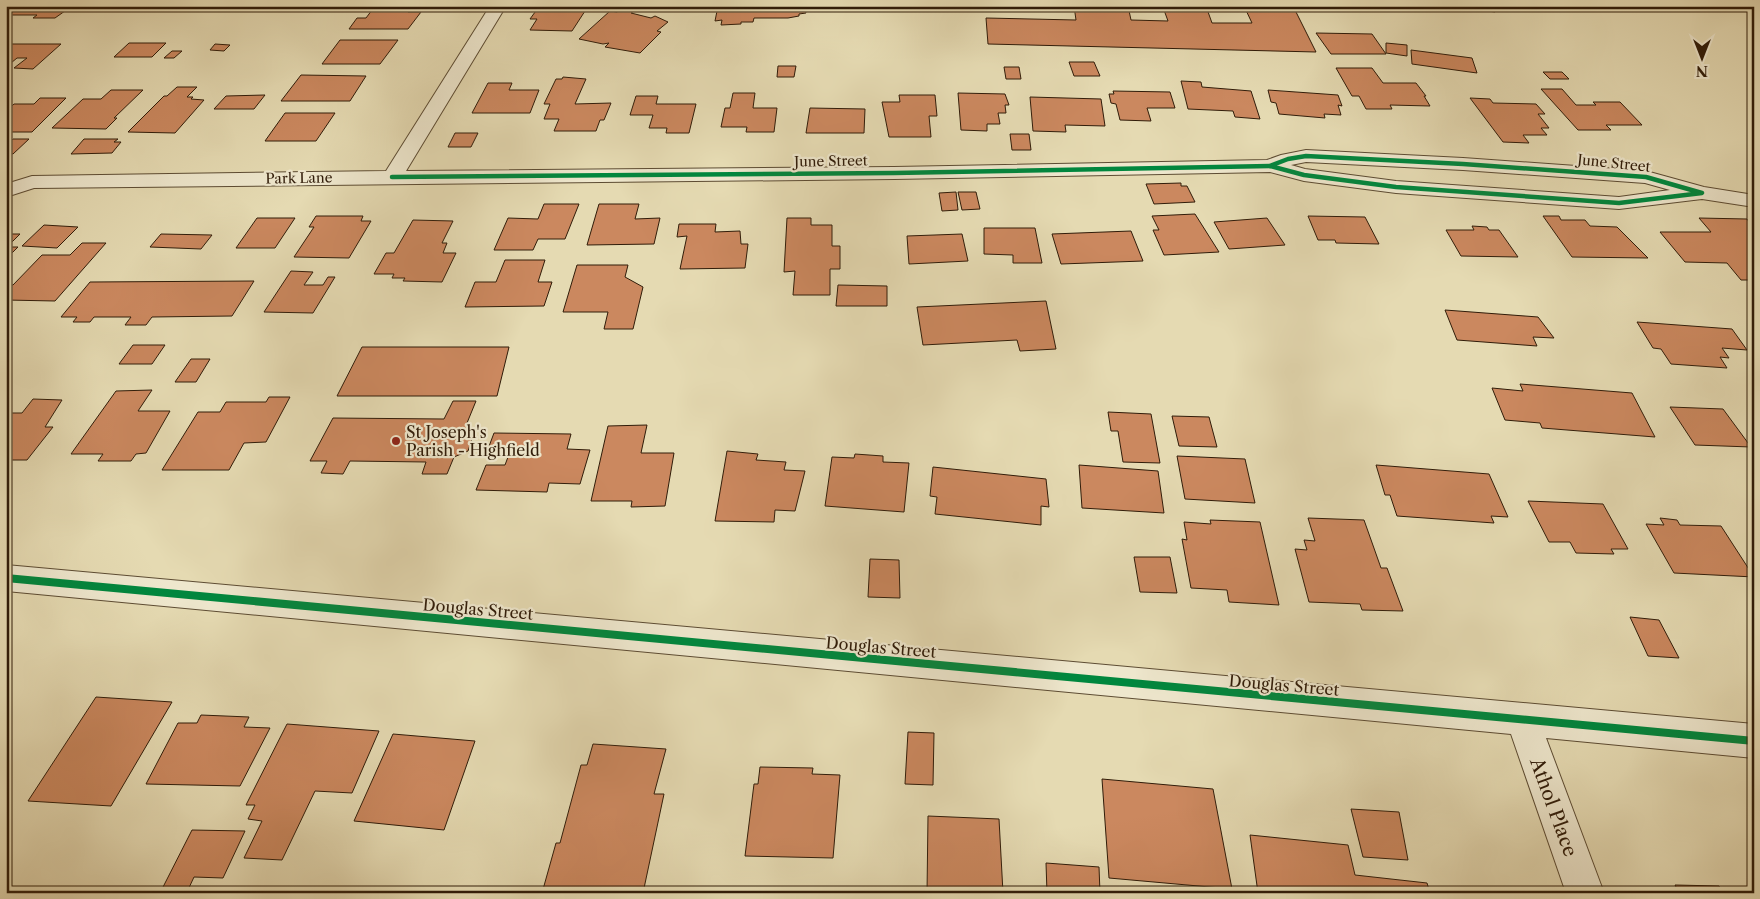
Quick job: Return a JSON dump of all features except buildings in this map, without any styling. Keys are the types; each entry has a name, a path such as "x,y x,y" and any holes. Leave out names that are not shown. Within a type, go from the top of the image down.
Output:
{"street":[{"path":"392,177 498,6"},
{"name":"June Street","path":"1270,166 1288,158 1306,156 1463,164 1646,177 1702,193 1754,201"},
{"name":"June Street","path":"392,177 894,173 1270,166 1304,175 1396,186 1619,203 1702,193"},
{"name":"Park Lane","path":"6,191 32,182 392,177"},
{"name":"Douglas Street","path":"6,578 1754,742"},
{"name":"Athol Place","path":"1523,721 1585,893"}],"cycle path":[{"path":"392,177 894,173 1270,166 1304,175 1396,187 1619,203 1702,193 1646,177 1463,164 1306,156 1288,159 1270,166"},
{"path":"6,578 1754,741"}],"place":[{"name":"St Joseph's Parish - Highfield","path":"396,441"}]}
